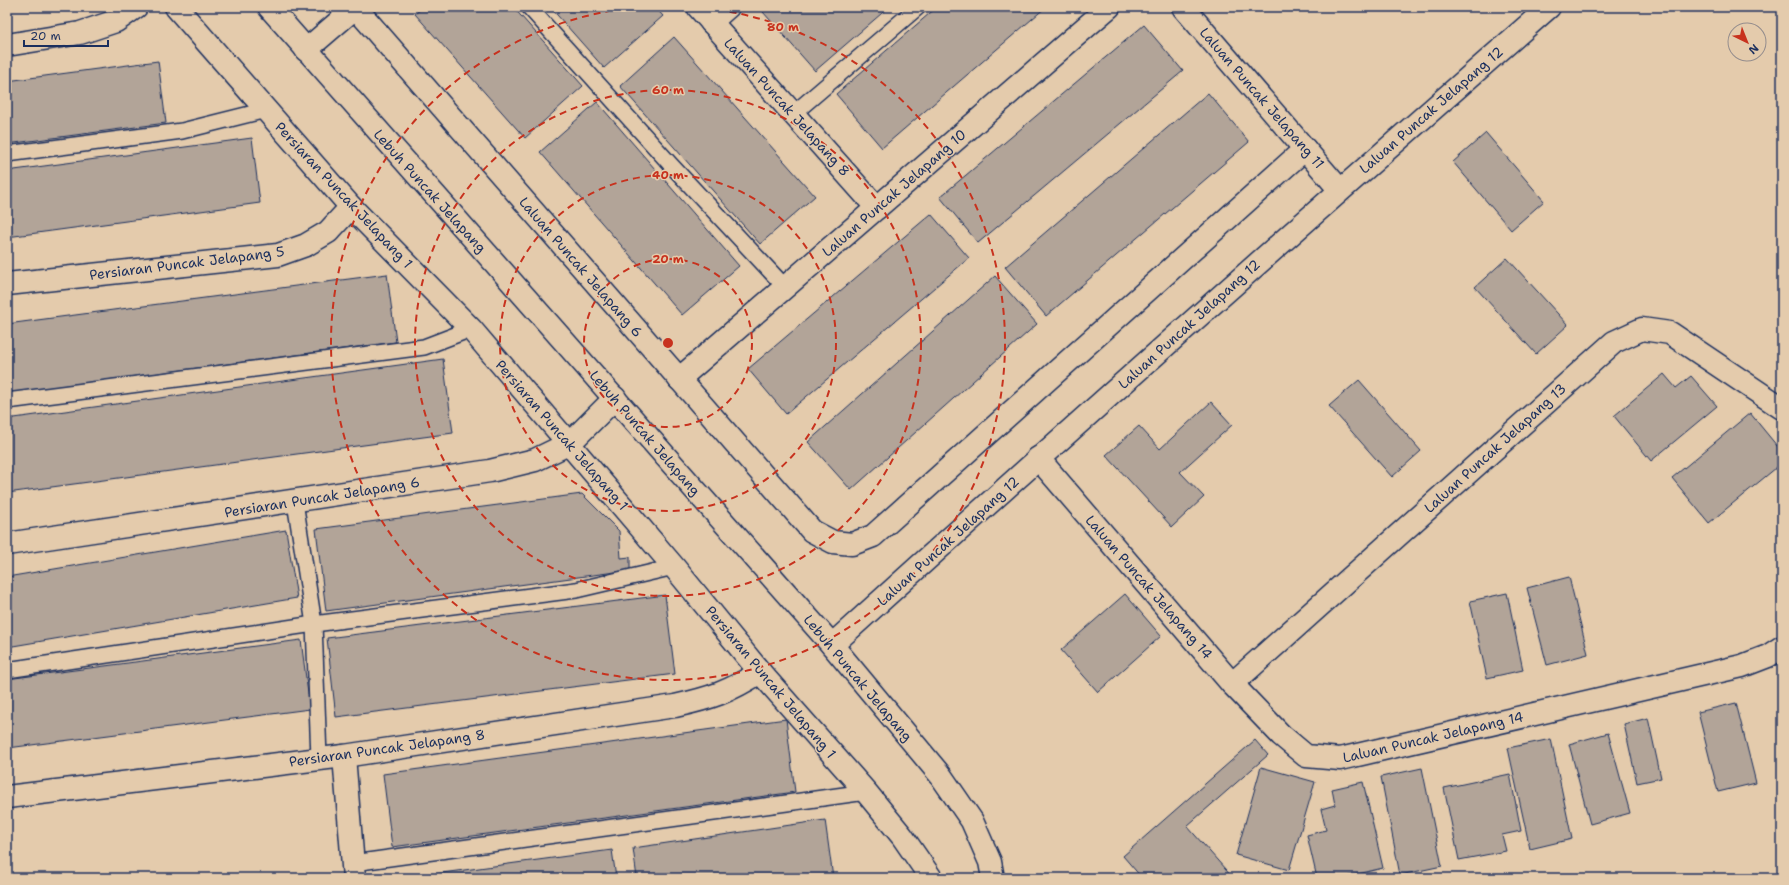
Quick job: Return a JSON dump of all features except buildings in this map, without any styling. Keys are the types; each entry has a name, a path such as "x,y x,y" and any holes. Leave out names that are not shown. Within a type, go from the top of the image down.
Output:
{"street":[{"path":"7,45 80,33 116,21 136,7"},
{"name":"Persiaran Puncak Jelapang 1","path":"176,7 352,207 471,329 570,443 760,672 866,792 902,836 931,878"},
{"name":"Lebuh Puncak Jelapang","path":"269,7 832,646 941,776 972,821 990,862 993,878"},
{"path":"306,50 356,7"},
{"name":"Laluan Puncak Jelapang 6","path":"356,7 812,531 833,542 852,544 873,536 1305,149"},
{"path":"704,14 728,7"},
{"name":"Laluan Puncak Jelapang 10","path":"679,379 1109,7"},
{"name":"Laluan Puncak Jelapang 11","path":"1184,7 1340,190"},
{"name":"Laluan Puncak Jelapang 12","path":"832,646 1038,458 1549,7"},
{"name":"Laluan Puncak Jelapang 8","path":"704,14 877,208"},
{"name":"Persiaran Puncak Jelapang 5","path":"7,284 278,255 306,245 328,232 352,207"},
{"name":"Laluan Puncak Jelapang 13","path":"1232,684 1614,342 1642,329 1670,333 1782,408"},
{"name":"Persiaran Puncak Jelapang 6","path":"7,544 296,502 490,471 535,460 570,443 615,398"},
{"name":"Laluan Puncak Jelapang 14","path":"1038,458 1232,684 1281,735 1306,756 1340,759 1742,666 1768,656 1782,647"},
{"name":"Persiaran Puncak Jelapang 8","path":"7,797 344,756 675,706 710,698 736,688 760,672"},
{"path":"344,756 353,871"}],"lane":[{"path":"529,7 671,165 785,287"},
{"path":"793,114 918,7"},
{"path":"7,154 182,131 266,110"},
{"path":"7,402 424,346 471,329"},
{"path":"296,502 314,624 319,758"},
{"path":"7,670 314,624 576,590 674,567"},
{"path":"353,871 866,792"}]}
